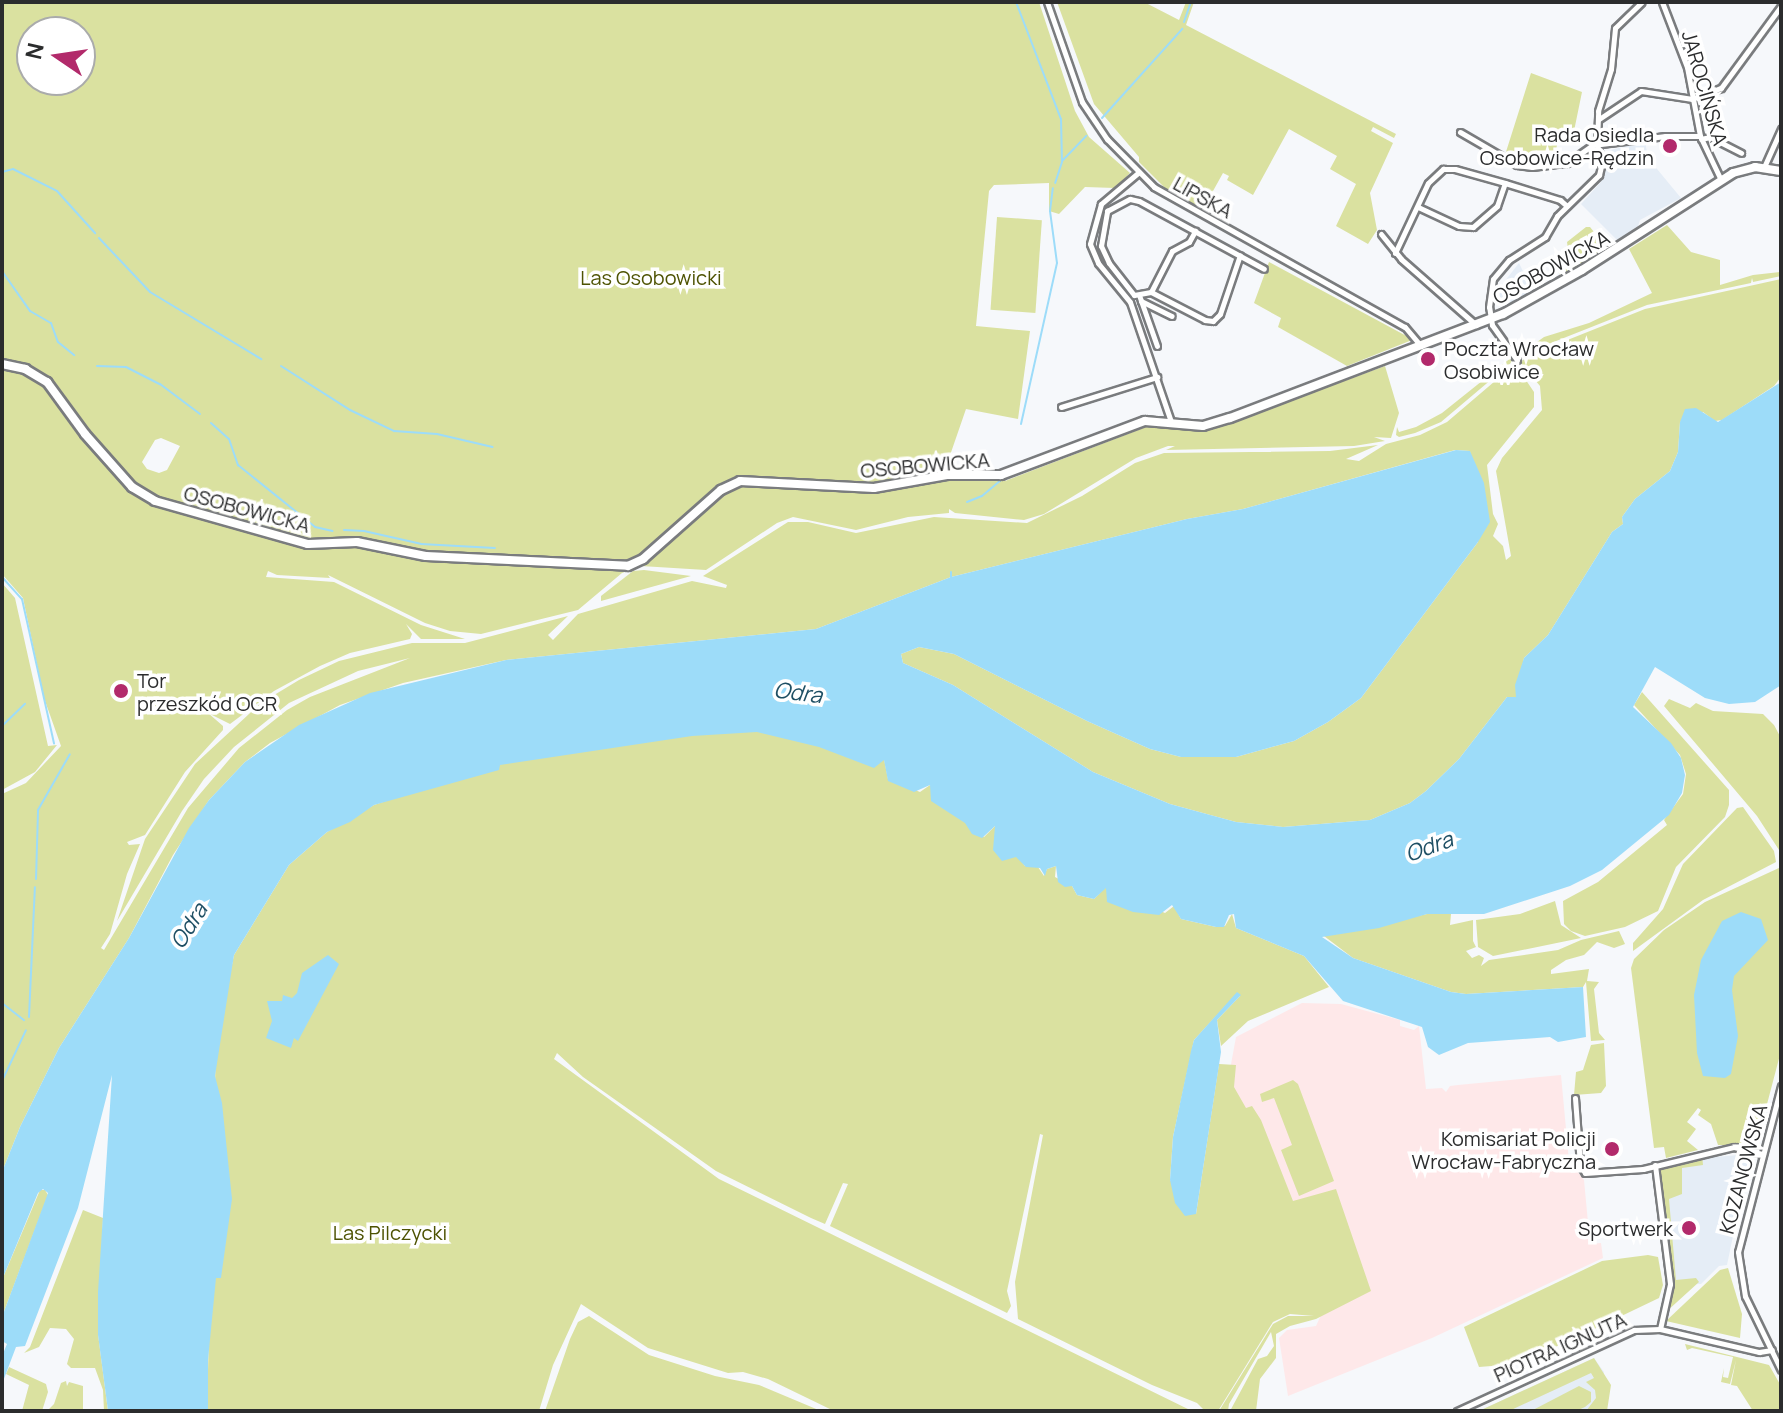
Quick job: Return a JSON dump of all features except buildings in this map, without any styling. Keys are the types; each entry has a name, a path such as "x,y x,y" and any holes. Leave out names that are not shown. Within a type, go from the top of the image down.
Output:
{"street":[{"name":"LIPSKA","path":"1047,2 1082,102 1098,127 1139,172 1165,194 1410,330 1422,347"},
{"path":"1517,360 1490,319 1491,288 1498,270 1545,237 1567,206 1599,175 1602,162 1597,145 1599,119 1611,69 1615,28 1642,2"},
{"name":"JAROCIŃSKA","path":"1662,2 1687,67 1700,137 1721,180"},
{"path":"1599,119 1643,90 1692,99 1727,84 1763,26 1781,6"},
{"path":"1764,167 1781,129"},
{"path":"1460,132 1517,165 1532,167 1567,163 1597,145 1665,136 1710,137 1741,153"},
{"name":"OSOBOWICKA","path":"2,364 25,369 47,382 85,434 132,487 155,501 308,544 357,542 426,556 615,567 639,562 721,490 740,481 874,488 947,475 1001,475 1139,423 1171,422 1197,426 1218,422 1490,319 1573,276 1741,170 1764,167 1781,171"},
{"path":"1395,253 1432,178 1443,169 1455,169 1505,183 1560,200 1567,206"},
{"path":"1139,172 1101,204 1090,240 1098,263 1135,298 1172,316"},
{"path":"1418,207 1470,228 1494,210 1505,183"},
{"path":"1157,346 1135,298 1102,253 1107,211 1136,200 1264,269"},
{"path":"1135,298 1151,292 1172,251 1189,242 1195,231"},
{"path":"1381,234 1395,253 1476,325"},
{"path":"1151,292 1205,320 1213,321 1220,314 1240,255"},
{"path":"1135,298 1171,422"},
{"path":"1061,407 1157,377"},
{"name":"KOZANOWSKA","path":"1781,1086 1740,1240 1738,1262 1745,1296 1781,1370"},
{"path":"1575,1098 1580,1165 1585,1173 1655,1165 1734,1147 1763,1154"},
{"path":"1655,1165 1670,1284 1660,1329"},
{"name":"PIOTRA IGNUTA","path":"1457,1411 1627,1332 1660,1329 1759,1352 1772,1350"},
{"name":"KOZANOWSKA","path":"1772,1350 1781,1363"}],"shaded area":[{"path":"1645,141 1648,158 1681,198 1640,220 1638,226 1617,240 1581,204 1601,182 1607,151"},
{"path":"1519,263 1533,292 1505,306 1499,301 1501,286"},
{"path":"1302,1003 1341,1004 1400,1020 1400,1026 1414,1030 1419,1026 1426,1089 1442,1088 1446,1092 1450,1086 1561,1075 1569,1161 1584,1180 1590,1244 1601,1243 1603,1258 1432,1338 1288,1396 1279,1338 1287,1330 1316,1326 1328,1300 1227,1086 1236,1037"},
{"path":"1707,1154 1715,1157 1750,1154 1727,1265 1719,1266 1701,1284 1672,1285 1658,1167"},
{"path":"1594,1358 1604,1372 1597,1411 1479,1411"}],"green space":[{"name":"Las Osobowicki","path":"2,2 1039,2 1075,111 1089,137 1130,173 1115,188 1085,187 1059,214 1049,211 1049,183 994,185 989,191 976,326 1030,331 1018,419 966,409 947,464 951,481 1005,481 1146,427 1207,431 1385,366 1399,413 1391,438 1374,437 1385,441 1354,446 1166,450 1175,446 1168,446 1136,458 1044,514 1024,520 955,513 949,509 949,513 908,517 856,530 793,517 777,523 706,570 641,566 622,573 578,610 481,634 450,631 425,623 328,575 330,578 277,575 268,571 266,577 334,582 421,625 465,639 421,639 406,624 412,634 410,639 350,653 320,666 274,691 230,724 208,713 223,726 223,730 185,772 145,835 127,842 129,845 140,844 127,874 110,934 101,948 104,950 188,808 239,748 287,710 310,697 410,658 358,671 289,703 234,747 204,779 182,811 117,921 145,839 195,764 261,703 339,661 412,643 465,643 568,616 548,635 553,640 578,614 692,581 726,588 727,585 703,576 788,522 808,522 856,533 934,517 1027,523 1082,496 1135,463 1164,453 1330,451 1378,445 1346,459 1359,461 1386,444 1420,435 1447,422 1515,364 1534,392 1534,407 1487,465 1493,514 1498,524 1493,536 1503,546 1506,560 1511,556 1496,471 1502,458 1542,410 1540,386 1521,363 1525,357 1645,309 1781,279 1781,377 1774,386 1722,420 1715,421 1703,412 1680,422 1678,452 1670,471 1635,499 1622,517 1623,524 1612,532 1548,635 1524,658 1516,697 1507,697 1459,759 1410,803 1370,820 1283,827 1236,822 1170,804 1093,772 953,685 903,663 901,654 919,647 954,654 1087,721 1150,749 1181,757 1236,757 1294,741 1361,698 1478,542 1470,451 1455,450 1243,509 1187,519 951,577 816,629 506,660 403,683 340,705 270,743 245,762 209,800 173,855 129,938 59,1048 20,1127 2,1172 2,794 26,783 61,746 44,698 23,598 2,574","holes":["161,438 180,446 167,470 159,473 147,469 142,462 155,440"]},
{"path":"1057,2 1144,2 1179,20 1186,2 1194,2 1186,25 1396,134 1394,138 1373,127 1371,131 1393,143 1370,193 1377,230 1368,244 1336,226 1356,184 1330,169 1337,156 1289,129 1253,195 1227,180 1229,176 1223,173 1203,209 1165,188 1139,162 1139,157 1094,104"},
{"path":"1531,73 1582,92 1574,131 1560,132 1553,163 1520,164 1505,155"},
{"path":"997,217 1042,220 1035,313 991,310"},
{"path":"1667,225 1691,252 1720,260 1720,285 1753,275 1781,272 1781,276 1753,282 1752,278 1751,283 1647,305 1518,356 1544,337 1589,323 1652,293 1629,249"},
{"path":"1590,227 1607,248 1561,276 1553,263 1568,252 1570,256 1575,253 1572,247 1568,249 1567,242"},
{"path":"1269,262 1412,340 1347,366 1278,327 1281,318 1254,303"},
{"path":"1512,357 1512,362 1441,422 1415,433 1396,435 1397,427 1399,432 1416,427 1442,413"},
{"path":"633,571 691,576 601,601 601,596"},
{"path":"2,583 15,598 48,746 57,745 35,772 2,790"},
{"path":"1642,692 1729,790 1729,805 1725,817 1676,867 1658,911 1625,927 1585,936 1571,931 1564,924 1563,901 1598,882 1667,825 1664,820 1683,794 1686,774 1680,755 1634,705"},
{"path":"1669,699 1690,708 1696,703 1713,711 1763,714 1774,725 1781,738 1781,853 1757,816 1664,706"},
{"name":"Las Pilczycki","path":"757,730 808,742 874,767 884,759 888,779 920,792 930,785 984,837 995,826 1025,866 1038,867 1044,876 1047,869 1056,866 1055,877 1072,886 1077,895 1094,899 1106,887 1165,913 1174,906 1181,919 1216,927 1225,926 1232,914 1236,928 1304,956 1329,987 1248,1021 1221,1046 1217,1020 1240,996 1237,993 1194,1040 1173,1137 1170,1180 1196,1214 1219,1064 1236,1065 1234,1087 1246,1108 1252,1106 1261,1120 1293,1201 1336,1189 1371,1291 1316,1319 1290,1326 1276,1334 1276,1358 1260,1379 1256,1411 1230,1411 1258,1359 1267,1356 1274,1346 1271,1332 1229,1404 1228,1411 1219,1411 1273,1324 1288,1316 1314,1316 1290,1314 1273,1322 1218,1411 1205,1411 1197,1403 1152,1385 1018,1319 1015,1282 1043,1135 1040,1134 1007,1291 1011,1306 1007,1313 830,1226 848,1184 843,1183 825,1224 811,1218 716,1171 583,1077 557,1053 554,1059 719,1179 1192,1411 834,1411 768,1379 743,1372 728,1373 648,1348 581,1304 553,1365 539,1411 207,1411 216,1042 234,955 289,865 327,832 374,805 505,761 662,736"},
{"path":"1743,807 1774,851 1776,862 1703,900 1633,951 1633,943 1663,909 1683,864 1737,808"},
{"path":"1781,867 1781,1051 1756,1146 1718,1145 1711,1124 1698,1115 1701,1110 1698,1108 1687,1122 1696,1129 1687,1141 1698,1150 1666,1158 1664,1147 1654,1148 1631,968 1634,959 1664,930 1705,902"},
{"path":"1555,901 1561,925 1581,938 1493,956 1478,947 1476,920 1520,914"},
{"path":"1427,914 1451,914 1450,925 1473,920 1476,947 1466,951 1472,958 1479,955 1484,958 1481,966 1489,960 1558,950 1581,940 1619,931 1625,944 1614,948 1597,942 1584,955 1566,960 1551,970 1551,974 1589,969 1587,981 1599,982 1594,989 1599,1033 1605,1040 1591,1041 1586,982 1583,987 1466,994 1451,992 1353,958 1324,936"},
{"path":"1604,1043 1606,1086 1601,1093 1574,1095 1576,1072 1583,1070 1591,1045"},
{"path":"1293,1080 1298,1084 1334,1181 1299,1196 1281,1150 1292,1145 1274,1098 1262,1102 1260,1094"},
{"path":"1702,1155 1703,1165 1682,1168 1682,1194 1669,1199 1676,1280 1696,1278 1699,1282 1666,1312 1673,1282 1658,1170"},
{"path":"40,1190 45,1190 48,1195 2,1317 2,1280"},
{"path":"83,1210 103,1218 98,1334 108,1411 104,1411 103,1390 95,1368 71,1368 67,1364 74,1339 66,1329 50,1328 39,1347 24,1353 30,1347"},
{"path":"1648,1255 1658,1257 1663,1285 1659,1298 1563,1344 1504,1365 1479,1367 1464,1327 1602,1261"},
{"path":"1728,1268 1742,1314 1740,1338 1666,1321 1720,1270"},
{"path":"589,1316 649,1355 715,1376 759,1385 821,1411 545,1411 570,1339 578,1322"},
{"path":"1685,1344 1769,1365 1781,1386 1781,1411 1753,1411 1737,1386 1731,1385 1736,1360 1730,1384 1721,1382 1724,1368 1723,1377 1728,1378 1733,1357 1692,1348 1687,1350"},
{"path":"1594,1358 1611,1385 1607,1411 1586,1411 1596,1398 1595,1390 1586,1382 1594,1378 1591,1373 1509,1411 1479,1411"},
{"path":"9,1367 46,1384 48,1392 42,1411 22,1411 29,1385 6,1374"},
{"path":"66,1381 67,1386 69,1382 83,1386 83,1411 47,1411 54,1404 61,1383"},
{"path":"1579,1386 1591,1392 1591,1402 1585,1407 1576,1411 1531,1411"}],"water":[{"name":"Odra","path":"1781,382 1781,685 1755,702 1729,704 1705,698 1655,667 1633,707 1671,743 1681,758 1685,775 1682,793 1669,815 1602,870 1570,886 1484,914 1427,914 1379,928 1322,937 1353,958 1451,992 1466,994 1583,987 1586,1037 1558,1042 1550,1037 1468,1043 1439,1055 1428,1047 1422,1027 1343,1001 1304,956 1236,928 1234,914 1229,915 1224,927 1216,927 1181,919 1172,905 1159,915 1133,912 1107,902 1106,888 1094,899 1077,895 1072,886 1065,887 1058,882 1056,866 1047,869 1045,876 1040,868 1026,867 1016,857 1002,861 993,850 995,826 982,838 972,834 965,823 931,801 930,785 914,792 888,781 884,760 874,768 819,747 757,732 692,736 500,765 499,770 374,805 350,822 327,832 289,865 234,955 215,1076 222,1103 232,1199 221,1278 216,1278 208,1360 208,1411 108,1411 98,1335 98,1292 112,1075 78,1208 25,1346 16,1347 2,1384 2,1356 7,1344 2,1341 2,1317 48,1193 43,1189 38,1193 2,1280 2,1172 20,1127 59,1048 129,938 189,828 209,800 245,762 299,725 370,693 506,660 816,629 951,577 1187,519 1243,509 1456,450 1470,451 1484,483 1490,522 1478,542 1361,698 1294,741 1236,757 1181,757 1150,749 1087,721 954,654 919,647 901,654 903,663 953,685 1093,772 1170,804 1236,822 1283,827 1370,820 1410,803 1426,791 1459,759 1507,697 1516,697 1515,685 1524,658 1548,635 1612,532 1623,524 1622,517 1635,499 1670,471 1678,452 1680,422 1685,409 1696,408 1718,422"},
{"path":"1741,912 1761,919 1768,940 1734,976 1732,990 1738,1036 1731,1074 1725,1078 1703,1076 1697,1053 1694,995 1701,960 1722,921"},
{"path":"328,955 339,964 298,1041 294,1038 291,1048 266,1038 272,1021 267,1001 282,1001 283,995 292,998 297,993 302,973"},
{"path":"1237,992 1241,995 1217,1020 1221,1052 1196,1214 1185,1216 1175,1203 1170,1180 1173,1137 1191,1051 1194,1040"}],"waterway":[{"path":"1016,2 1061,119 1062,162 1055,183"},
{"path":"1184,22 1191,2"},
{"path":"1102,118 1182,29"},
{"path":"1062,161 1086,136"},
{"path":"2,172 13,169 57,191 95,233"},
{"path":"1021,424 1057,263 1050,211 1053,188"},
{"path":"99,238 150,292 261,359"},
{"path":"2,271 30,311 51,323 58,342 74,355"},
{"path":"97,366 126,367 160,384 200,414"},
{"path":"281,366 350,410 394,431 437,434 493,447"},
{"path":"211,423 229,439 238,465 315,527 333,531"},
{"path":"967,502 982,496 1002,479"},
{"path":"344,530 364,531 421,544 495,548"},
{"path":"951,572 951,577"},
{"path":"2,577 22,599 54,743"},
{"path":"2,726 25,704"},
{"path":"36,879 38,810 70,754"},
{"path":"29,1017 35,887"},
{"path":"2,1003 24,1020"},
{"path":"2,1081 26,1030"}],"place":[{"name":"Rada Osiedla Osobowice-Rędzin","path":"1670,146"},
{"name":"Poczta Wrocław Osobiwice","path":"1428,359"},
{"name":"Tor przeszkód OCR","path":"121,691"},
{"name":"Komisariat Policji Wrocław-Fabryczna","path":"1612,1149"},
{"name":"Sportwerk","path":"1689,1228"}]}
